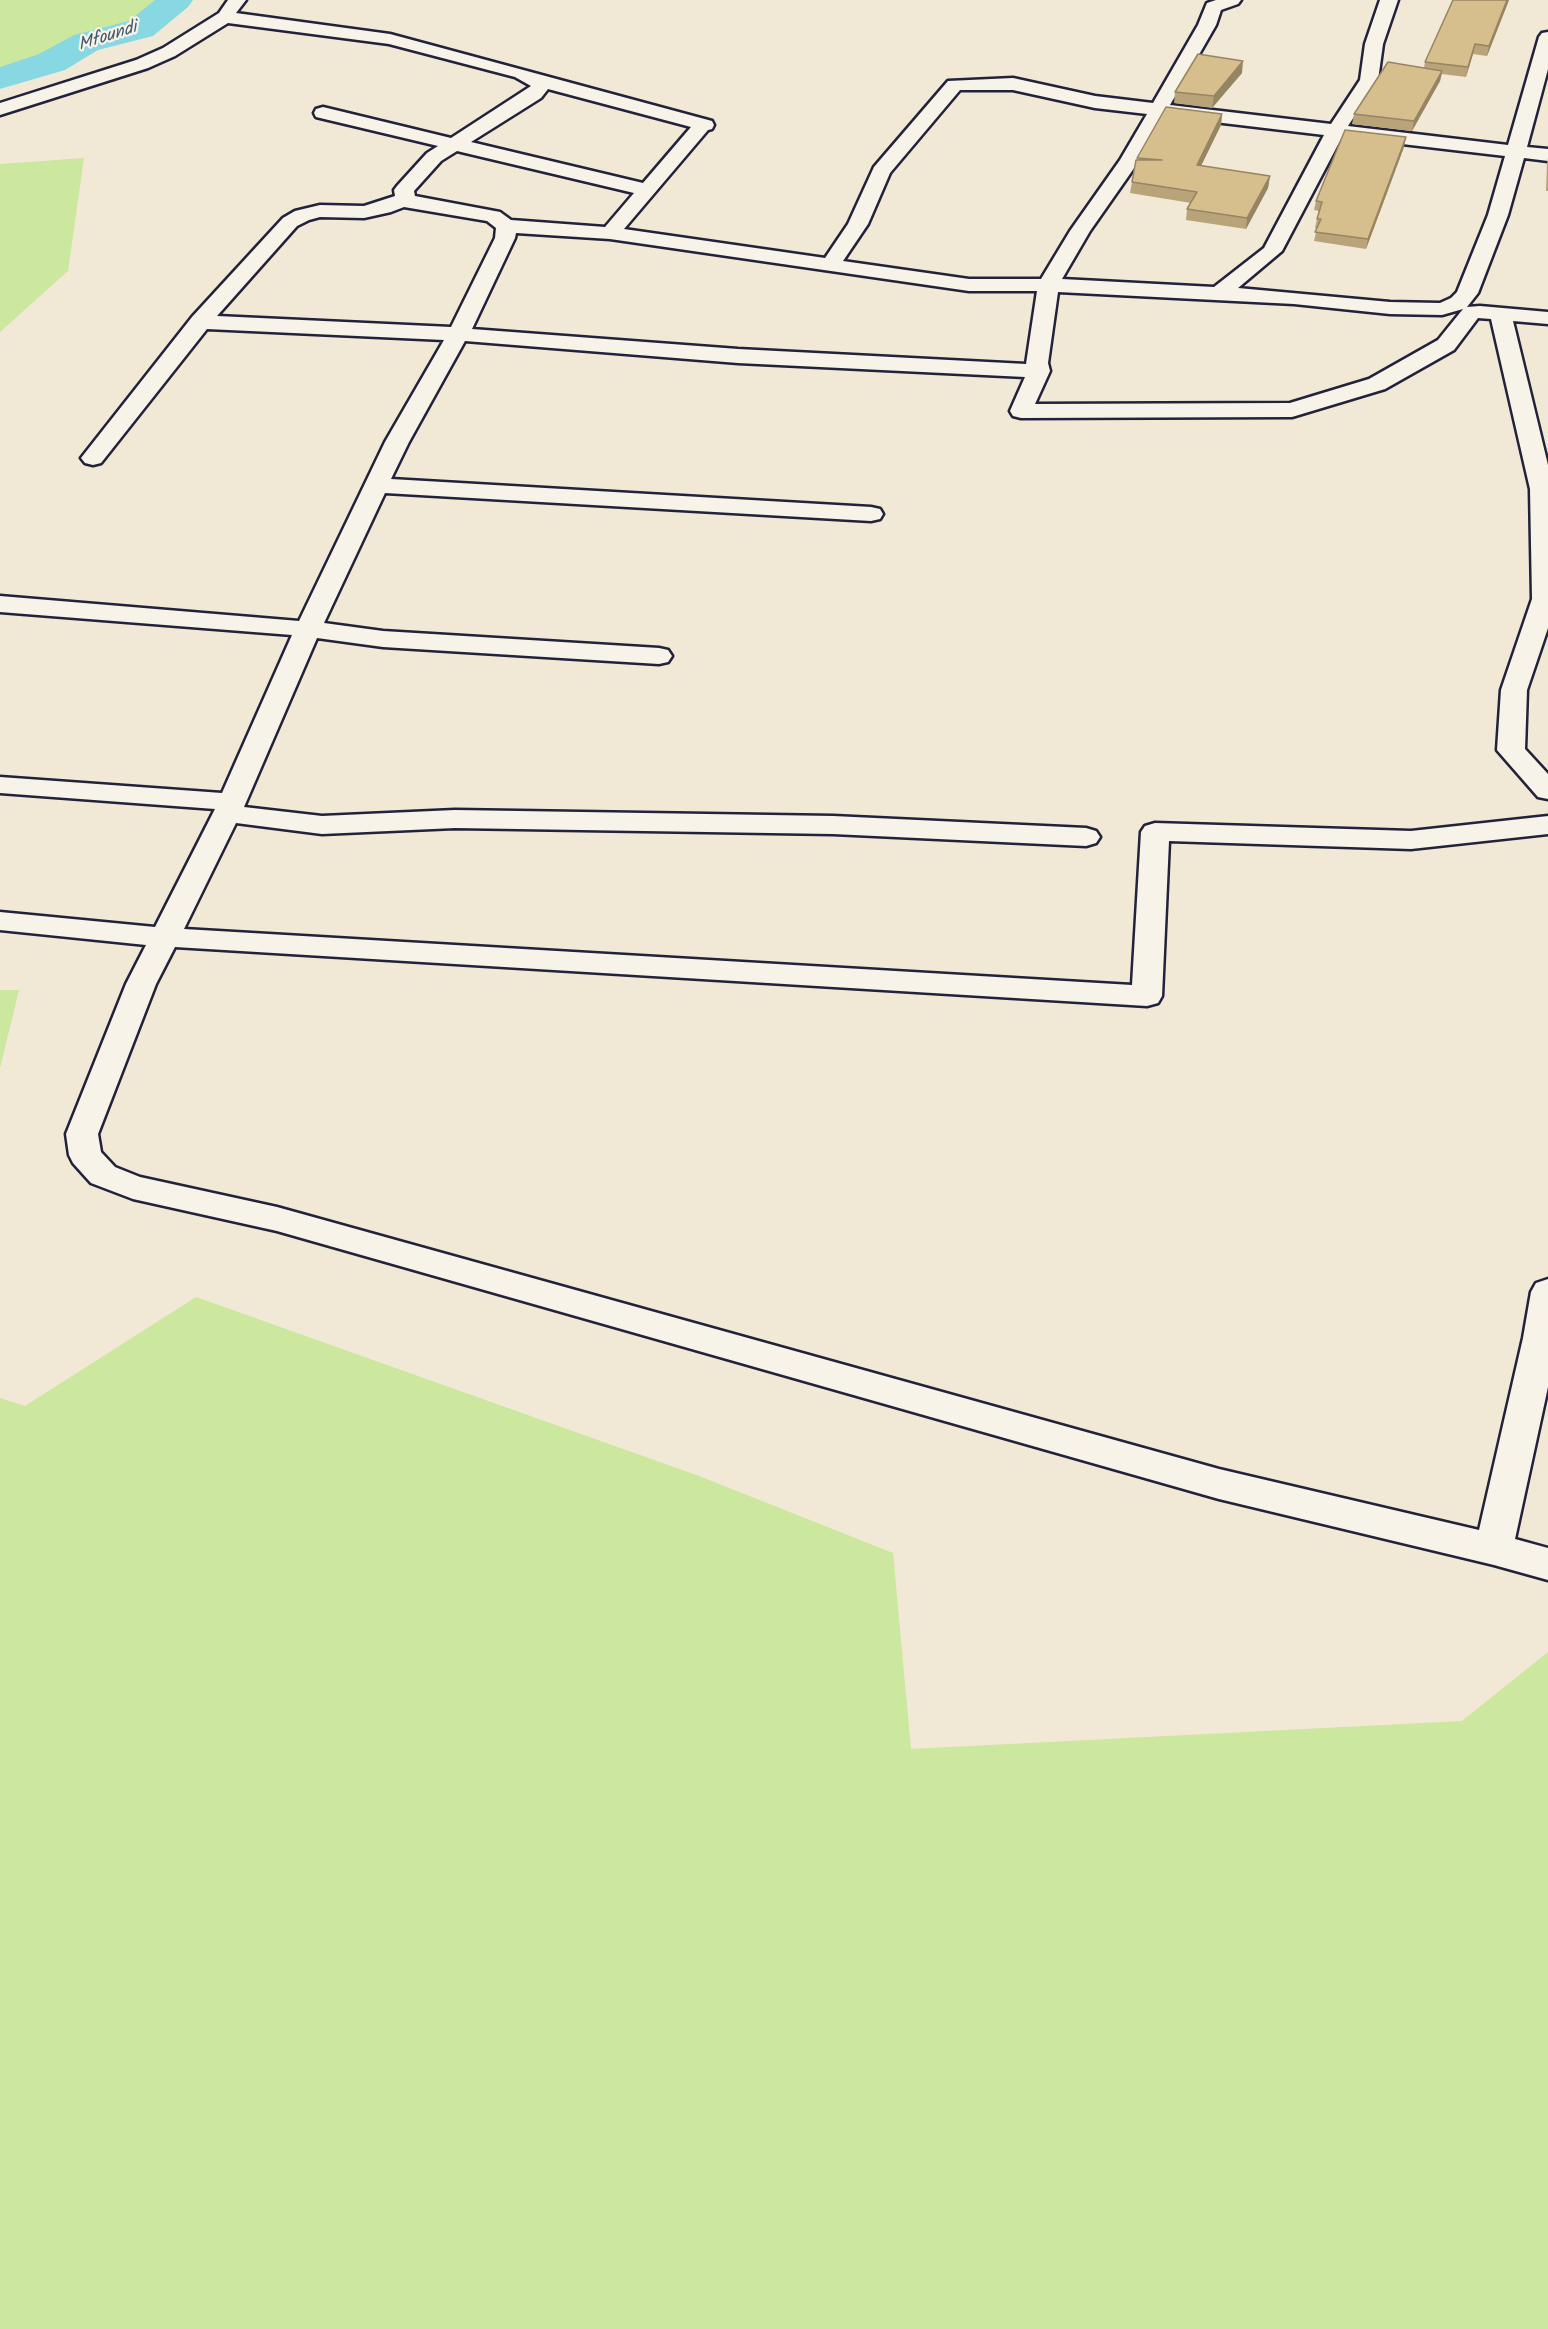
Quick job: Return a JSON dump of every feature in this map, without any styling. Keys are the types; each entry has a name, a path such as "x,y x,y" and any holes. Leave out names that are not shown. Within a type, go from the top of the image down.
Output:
{"street":[{"path":"0,109 142,64 169,52 225,17 237,0"},
{"path":"1232,0 1213,7 1207,25 1129,161 1080,231 1048,285 1037,363 1039,371 1021,411 1292,410 1377,384 1446,345 1473,312"},
{"path":"1218,294 1272,251 1335,132 1369,80 1374,44 1389,0"},
{"path":"225,17 390,39 520,73 537,81 702,127 610,233"},
{"path":"1442,309 1459,303 1467,293 1498,214 1548,37"},
{"path":"405,199 404,190 434,157 534,94 540,87 537,81"},
{"path":"830,265 858,224 881,171 955,85 1013,84 1095,102 1159,108 1335,132 1548,155"},
{"path":"323,113 647,189"},
{"path":"405,199 414,204 493,216 506,226 610,233 969,285 1048,285 1294,298 1390,308 1442,309 1548,318"},
{"path":"93,458 200,322 290,222 302,215 320,211 364,212 384,208 405,199"},
{"path":"506,226 505,238 458,334 397,442 308,629 230,807 141,984 82,1134 85,1155 103,1175 133,1187 300,1225 1219,1484 1494,1549 1548,1564"},
{"path":"1500,314 1542,489 1545,599 1539,644 1514,690 1511,750 1548,791"},
{"path":"200,322 458,334 738,356 1039,371"},
{"path":"378,485 871,514"},
{"path":"0,604 308,629 383,639 659,656"},
{"path":"0,785 230,807 322,825 455,819 833,825 1086,837"},
{"path":"0,921 164,937 1147,996 1155,832 1411,840 1548,825"},
{"path":"1494,1549 1541,1338 1548,1292"}],"green space":[{"path":"0,0 176,1 154,16 141,29 86,42 52,62 0,78"},
{"path":"84,158 68,271 0,332 0,164"},
{"path":"0,990 19,990 0,1068"},
{"path":"196,1297 699,1476 893,1553 911,1749 1462,1721 1548,1652 1548,2329 0,2329 0,1398 25,1406"}],"building":[{"path":"1453,0 1507,0 1489,46 1475,44 1468,67 1425,62"},
{"path":"1198,54 1243,61 1214,96 1175,92"},
{"path":"1388,62 1442,71 1414,121 1354,114"},
{"path":"1166,107 1222,114 1197,165 1270,176 1247,218 1187,209 1197,192 1132,182 1136,160 1162,160 1137,158"},
{"path":"1345,130 1406,137 1368,239 1315,232 1321,219 1317,219 1322,202 1316,201"}],"waterway":[{"name":"Mfoundi","path":"0,78 52,62 86,42 141,29 176,0"}]}
